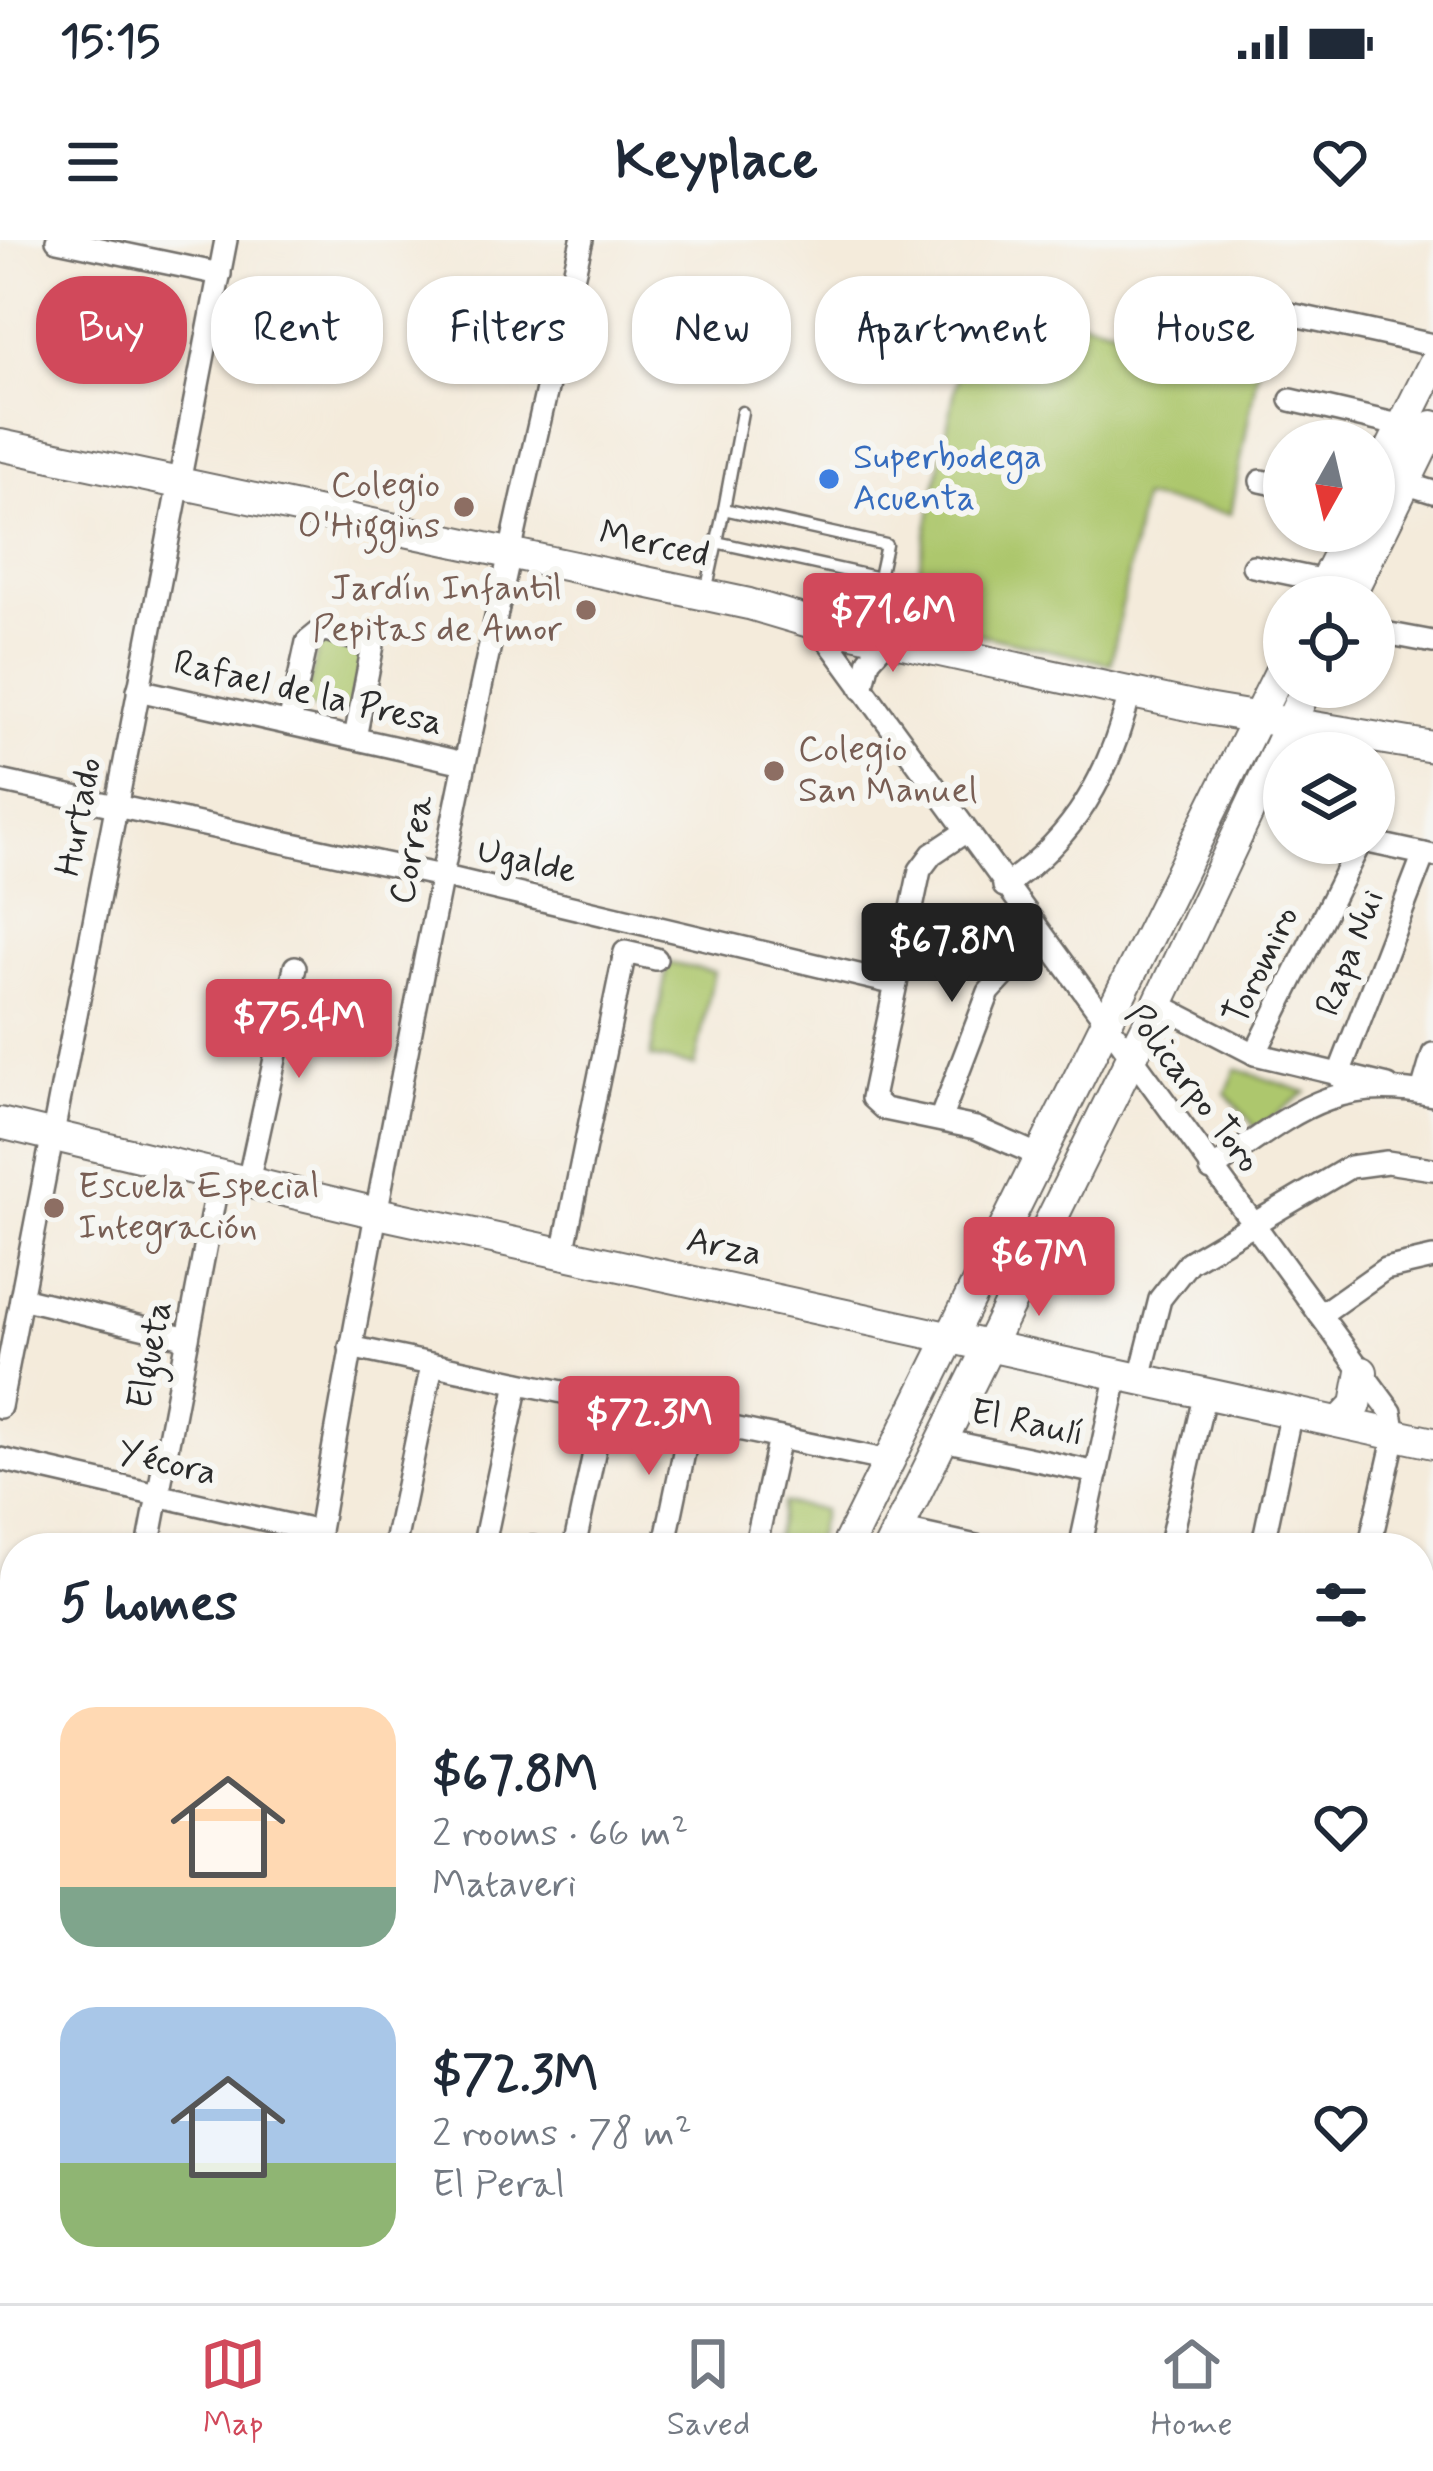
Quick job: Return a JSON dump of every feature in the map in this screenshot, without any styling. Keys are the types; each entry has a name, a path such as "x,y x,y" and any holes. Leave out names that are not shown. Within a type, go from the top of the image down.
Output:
{"main road":[{"path":"1341,576 1404,486 1433,365"},
{"name":"Merced","path":"0,445 706,595 815,624 1130,693 1433,747"},
{"path":"853,1533 1263,706"},
{"path":"896,1533 1158,1004 1297,708"},
{"name":"Arza","path":"0,1124 374,1212 1433,1443"},
{"path":"1340,1422 1356,1405 1362,1372"}],"street":[{"path":"56,240 220,274"},
{"name":"Hurtado","path":"0,1407 226,240"},
{"name":"Correa","path":"318,1533 374,1212 506,554 582,240"},
{"path":"1297,316 1433,345"},
{"path":"1291,400 1418,426"},
{"path":"1253,566 1283,576"},
{"name":"Policarpo Toro","path":"815,624 1130,1061 1362,1372 1390,1412 1395,1435"},
{"path":"289,724 308,636 322,629 373,645 356,739"},
{"path":"1395,635 1433,643"},
{"path":"862,689 877,638"},
{"name":"Rafael de la Presa","path":"138,690 464,763"},
{"path":"1004,886 1055,844 1086,806 1112,757 1130,693"},
{"name":"Ugalde","path":"0,781 441,876 896,984"},
{"path":"1255,792 1263,796"},
{"path":"965,832 932,854 920,869 872,1099 884,1109 985,1130 1040,1156"},
{"path":"1395,848 1429,855"},
{"name":"Rapa Nui","path":"1338,1076 1429,855"},
{"name":"Toromiro","path":"1255,1054 1350,864"},
{"path":"940,1120 989,992 1040,937"},
{"path":"563,1253 625,952 656,959"},
{"name":"Elgueta","path":"151,1533 188,1338 295,967"},
{"path":"1158,1004 1255,1054 1427,1094 1433,1054"},
{"path":"1211,1170 1313,1102 1346,1090 1388,1086"},
{"path":"1083,1533 1097,1473 1129,1376 1172,1279 1233,1232 1273,1218 1350,1167 1387,1162 1433,1169"},
{"path":"1320,1316 1385,1269 1433,1258"},
{"path":"21,1298 188,1338"},
{"path":"350,1347 889,1461"},
{"path":"397,1533 432,1365"},
{"path":"486,1533 518,1383"},
{"path":"1172,1533 1205,1393"},
{"path":"577,1533 605,1401"},
{"path":"1265,1533 1291,1412"},
{"path":"667,1533 691,1419"},
{"path":"1372,1533 1395,1435"},
{"path":"757,1533 779,1438"},
{"name":"El Raulí","path":"943,1440 1097,1473"},
{"name":"Yécora","path":"0,1460 292,1533"}],"lane":[{"path":"706,595 742,412"},
{"path":"724,508 886,545 879,578 877,638"},
{"path":"716,542 879,578"}],"green space":[{"path":"1090,322 1114,328 1114,384 1255,384 1231,514 1142,498 1111,664 909,618 956,384 1090,384"},
{"path":"320,641 366,652 350,717 304,706"},
{"path":"668,963 714,972 695,1066 650,1057"},
{"path":"1236,1069 1306,1092 1257,1129 1226,1093"},
{"path":"783,1503 823,1510 818,1533 776,1533"}],"place":[{"name":"Superbodega Acuenta","path":"829,479"},
{"name":"Colegio O'Higgins","path":"464,507"},
{"name":"Jardín Infantil Pepitas de Amor","path":"586,610"},
{"name":"Colegio San Manuel","path":"774,771"},
{"name":"Escuela Especial Integración","path":"54,1208"}]}
